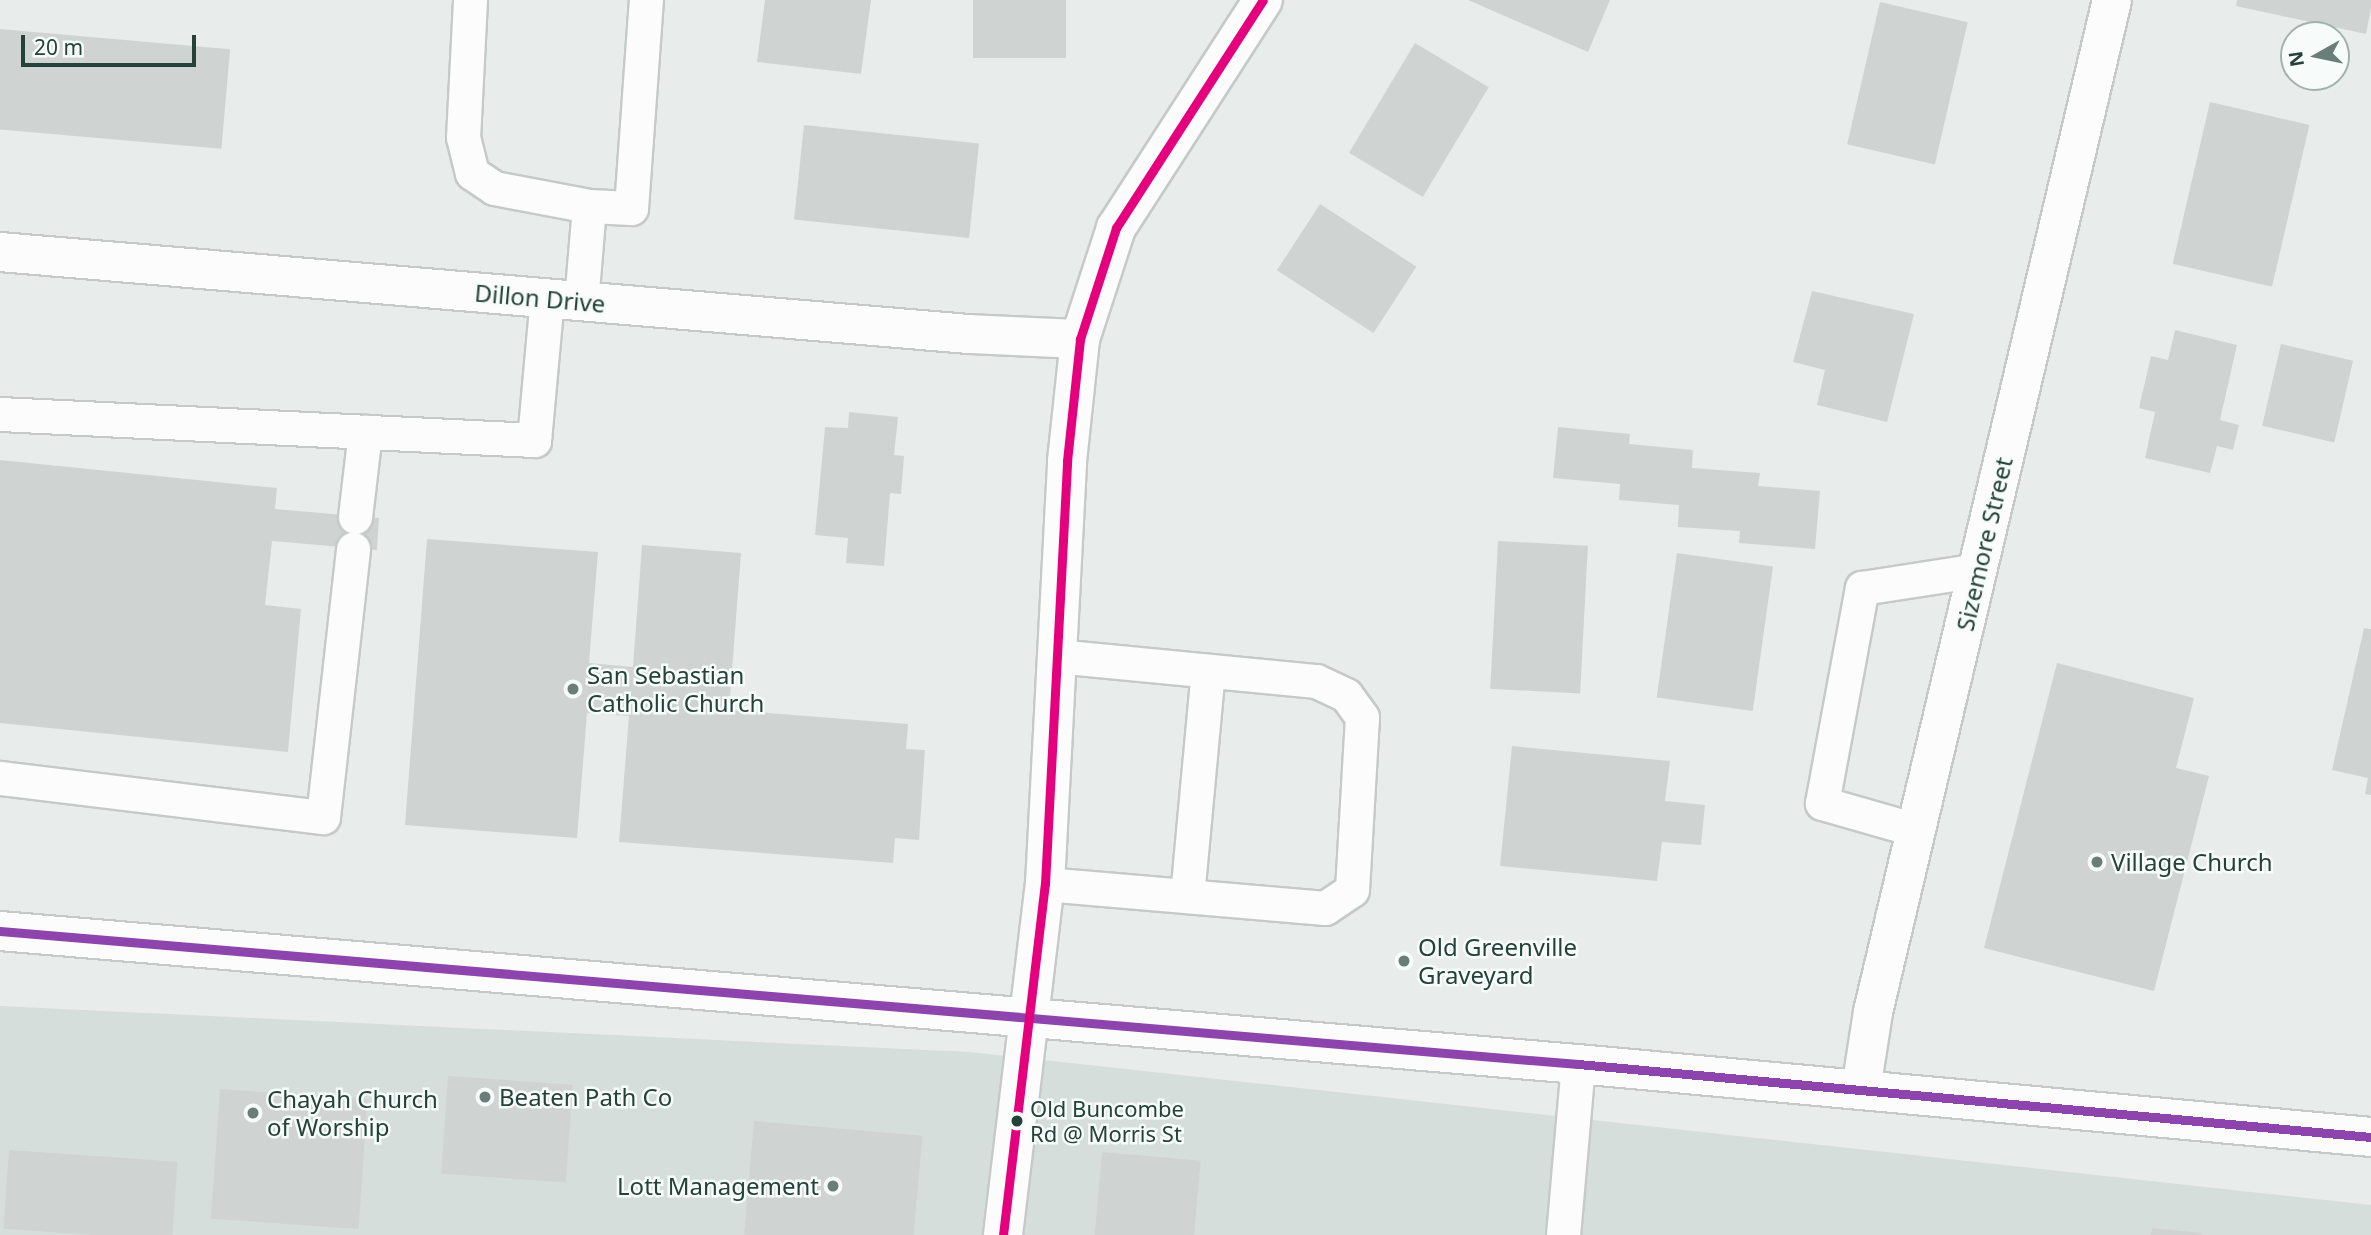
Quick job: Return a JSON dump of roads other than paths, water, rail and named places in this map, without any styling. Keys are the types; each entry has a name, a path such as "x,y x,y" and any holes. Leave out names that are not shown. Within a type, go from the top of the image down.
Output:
{"street":[{"path":"1003,1235 1045,884 1067,461 1080,339 1116,228 1263,0"},
{"name":"Sizemore Street","path":"1861,1089 1873,1012 2112,0"},
{"name":"Dillon Drive","path":"0,252 564,300 1080,339"},
{"path":"0,931 1578,1064 2371,1137"}],"lane":[{"path":"470,0 463,136 472,173 494,188 589,206 631,208 646,0"},
{"path":"0,414 534,440 564,300 589,206"},
{"path":"0,778 323,817 365,432"},
{"path":"1916,830 1822,803 1862,588 1978,570"},
{"path":"1045,884 1325,908 1352,890 1362,717 1346,695 1316,681 1057,656"},
{"path":"1187,896 1208,671"},
{"path":"1563,1235 1578,1064"}],"place":[{"name":"San Sebastian Catholic Church","path":"573,689"},
{"name":"Village Church","path":"2097,862"},
{"name":"Old Greenville Graveyard","path":"1404,961"},
{"name":"Beaten Path Co","path":"485,1097"},
{"name":"Chayah Church of Worship","path":"253,1113"},
{"name":"Old Buncombe Rd @ Morris St","path":"1017,1121"},
{"name":"Lott Management","path":"833,1186"}]}
